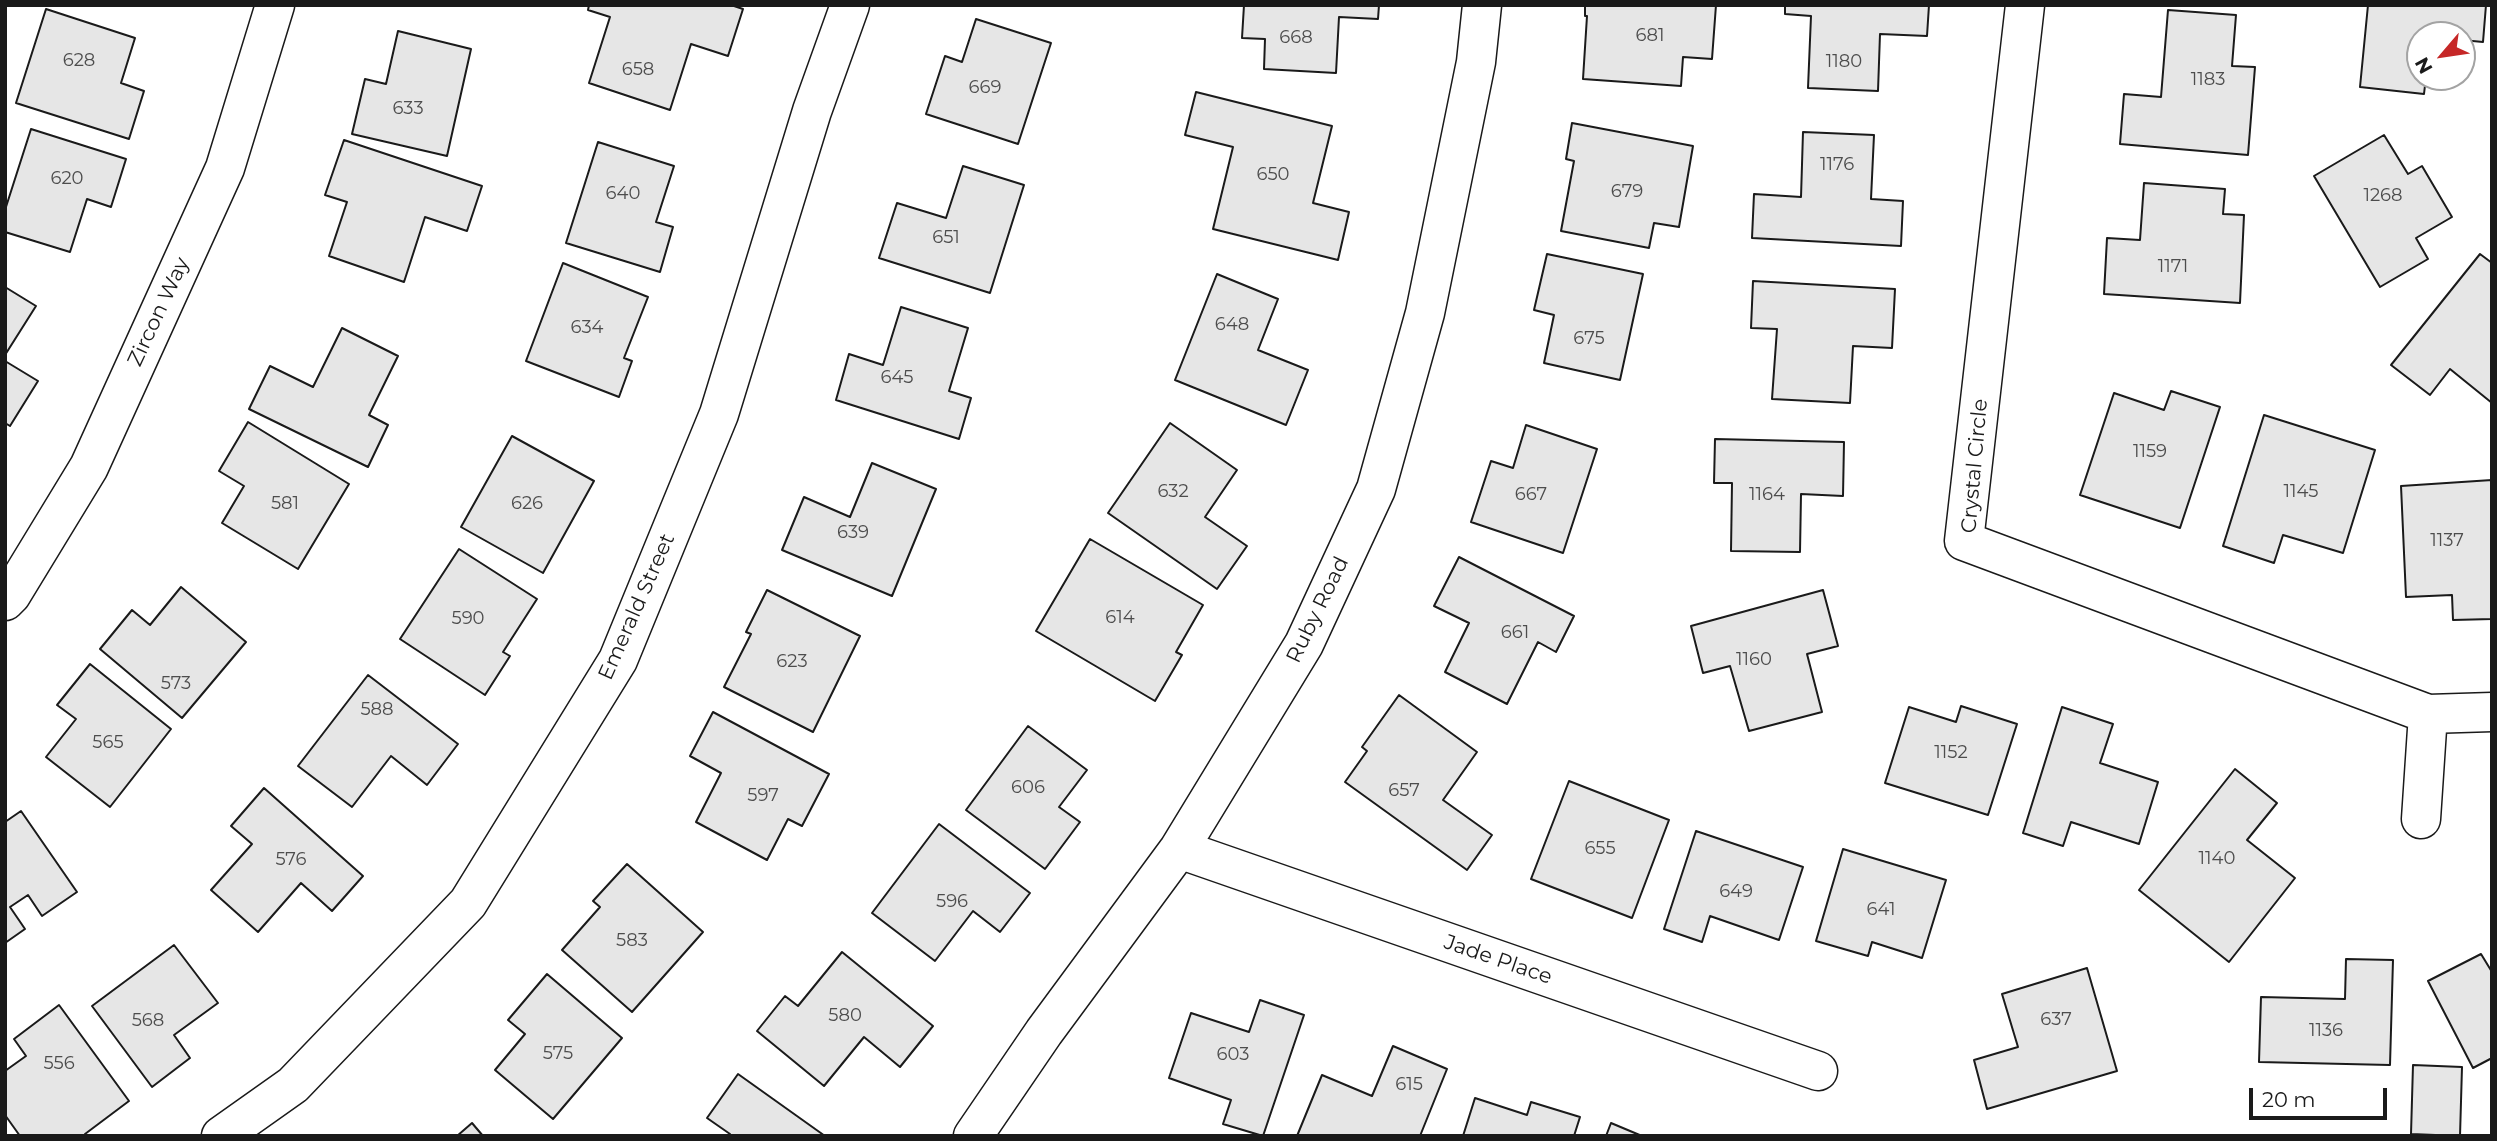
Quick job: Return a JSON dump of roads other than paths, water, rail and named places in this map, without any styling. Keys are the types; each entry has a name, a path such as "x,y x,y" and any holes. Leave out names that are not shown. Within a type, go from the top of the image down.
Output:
{"street":[{"name":"Zircon Way","path":"5,601 89,467 220,180 275,5"},
{"name":"Emerald Street","path":"221,1136 293,1085 468,903 618,660 719,414 812,111 850,5"},
{"name":"Ruby Road","path":"973,1136 1044,1032 1179,849 1304,644 1376,489 1425,313 1476,62 1482,5"},
{"name":"Crystal Circle","path":"2025,5 1964,541 2428,714 2492,712"},
{"path":"2421,820 2428,714"},
{"name":"Jade Place","path":"1179,849 1818,1070"}]}
